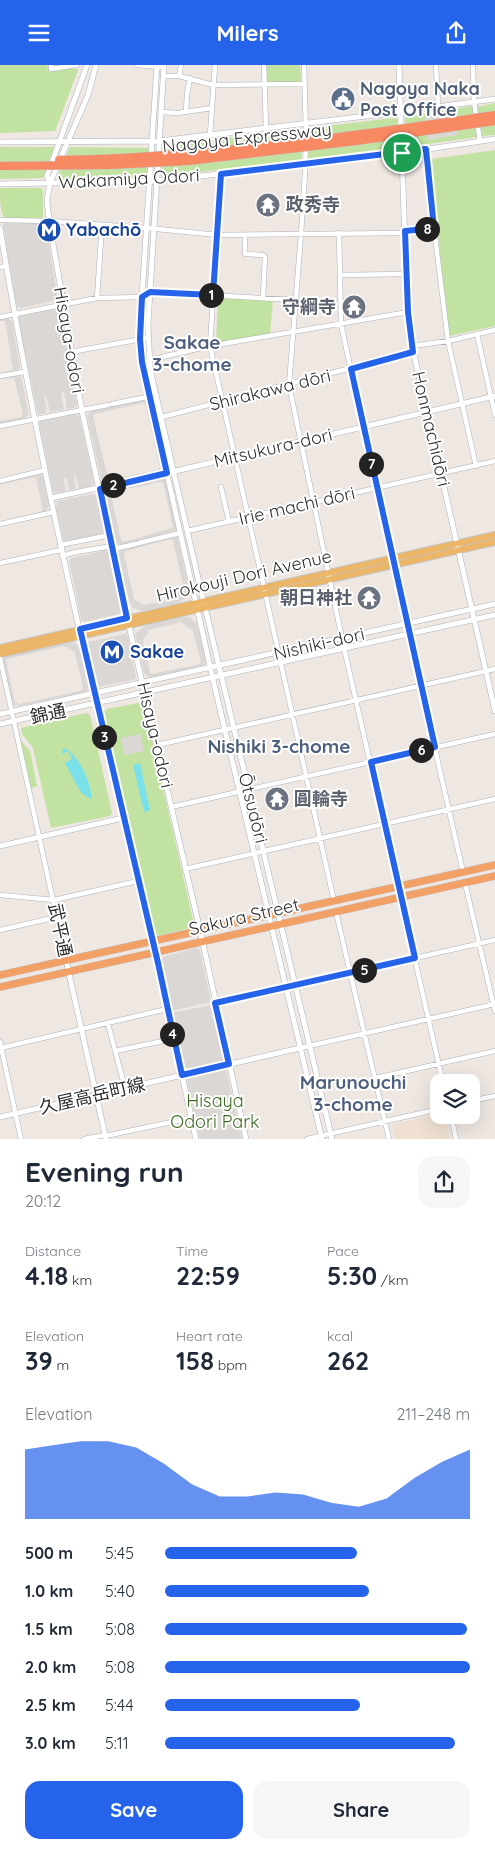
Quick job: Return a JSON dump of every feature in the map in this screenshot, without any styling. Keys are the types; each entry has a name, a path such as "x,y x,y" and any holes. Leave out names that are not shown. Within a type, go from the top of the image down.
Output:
{"highway":[{"name":"Nagoya Expressway","path":"0,161 110,159 188,155 355,135 495,115"},
{"name":"Nagoya Expressway","path":"0,166 109,165 188,161 356,141 495,121"},
{"name":"Sakura Street","path":"0,975 495,865"},
{"name":"Sakura Street","path":"0,987 495,876"}],"main road":[{"name":"Hirokouji Dori Avenue","path":"264,591 330,580 393,565 495,535"},
{"name":"Hirokouji Dori Avenue","path":"0,647 129,625 198,610 204,605 264,591 328,572 392,558 495,542"},
{"name":"Hirokouji Dori Avenue","path":"0,654 80,633 127,618 195,602 204,605"}],"street":[{"path":"50,67 77,65"},
{"name":"Hisaya-odori","path":"87,65 47,175 50,183 47,200 49,221 82,411 127,618 203,942 246,1139"},
{"path":"50,183 88,95 96,65"},
{"path":"137,65 164,66"},
{"path":"179,76 181,65"},
{"path":"210,135 215,65"},
{"path":"264,65 266,129"},
{"path":"304,65 305,165 289,385 342,639 441,1074"},
{"name":"Honmachidōri","path":"399,65 406,274 408,312 413,349 495,711"},
{"path":"436,65 438,107"},
{"path":"473,65 474,102 480,141"},
{"name":"Ōtsudōri","path":"156,66 140,339 142,362 212,677 322,1137"},
{"name":"Ōtsudōri","path":"164,66 147,338 149,360 204,605 331,1136"},
{"path":"164,76 190,78 213,85 305,84"},
{"path":"186,112 190,78"},
{"name":"Wakamiya Odori","path":"0,142 160,141 495,99"},
{"path":"161,112 178,113 212,108"},
{"name":"Wakamiya Odori","path":"0,183 157,181 402,153 495,139"},
{"path":"426,149 448,341 476,466"},
{"path":"221,174 210,346 334,901"},
{"path":"0,220 49,221 154,228 218,235 405,232 434,228"},
{"path":"98,298 102,225"},
{"path":"0,228 3,267 62,556 155,953 196,1139"},
{"path":"339,233 341,324 393,565 463,872"},
{"path":"245,235 244,254 263,255 265,257 263,298"},
{"path":"340,275 406,274"},
{"path":"0,317 98,298 142,297 150,292 296,300"},
{"path":"149,360 210,346 408,312"},
{"name":"Shirakawa dōri","path":"155,419 351,369 413,349 495,330"},
{"path":"477,334 493,397 495,415"},
{"path":"71,352 147,338"},
{"path":"0,376 24,371"},
{"path":"0,426 156,395"},
{"name":"Mitsukura-dori","path":"51,498 100,489 493,397"},
{"name":"Irie machi dōri","path":"187,531 495,461"},
{"path":"0,481 45,470"},
{"path":"221,487 229,522"},
{"path":"0,524 54,513"},
{"path":"62,556 76,552 138,543 180,533"},
{"path":"0,563 110,535"},
{"name":"Nishiki-dori","path":"143,683 495,604"},
{"name":"Nishiki-dori","path":"145,693 495,615"},
{"name":"武平通","path":"0,658 105,1137"},
{"path":"157,745 495,669"},
{"name":"錦通","path":"0,714 143,683"},
{"name":"錦通","path":"0,724 145,693"},
{"path":"171,807 495,734"},
{"path":"185,869 495,799"},
{"path":"0,846 123,818"},
{"path":"0,895 54,900 138,881"},
{"path":"465,883 495,1011"},
{"path":"336,912 366,1033 389,1139"},
{"path":"0,930 57,917"},
{"path":"215,1003 495,940"},
{"path":"300,1048 494,1004"},
{"path":"1,1048 167,1009"},
{"path":"108,1023 124,1088"},
{"path":"115,1051 174,1039"},
{"path":"0,1042 21,1139"},
{"name":"久屋高岳町線","path":"0,1117 300,1048"},
{"path":"376,1078 495,1051"},
{"path":"480,1099 495,1096"},
{"path":"307,1139 331,1136 430,1111"},
{"path":"84,1139 105,1137 191,1118"},
{"path":"453,1124 456,1139"}],"shaded area":[{"path":"454,113 458,135 428,140 424,118"},
{"path":"6,222 44,223 46,225 57,295 56,300 20,308 16,305 3,225"},
{"path":"58,308 61,312 77,405 74,408 67,409 64,392 61,392 64,410 50,412 46,395 44,396 46,413 38,414 18,320 22,316"},
{"path":"8,318 12,321 20,368 17,371 0,375 0,373 13,370 5,321 0,321 0,319"},
{"path":"16,375 21,377 29,415 23,419 0,424 0,421 21,417 23,414 14,378 0,379"},
{"path":"142,400 147,401 163,469 159,473 105,484 102,482 87,416 91,411","holes":["143,403 146,405 160,467 157,470 110,480 108,479 93,416"]},
{"path":"76,414 80,419 94,483 91,486 79,489 76,475 74,476 76,489 69,491 67,478 63,478 66,491 55,493 53,491 39,423 41,420"},
{"path":"39,473 43,476 49,506 45,512 0,522 43,511 36,477 0,484 0,482"},
{"path":"162,477 166,480 177,530 121,545 117,544 104,493 109,489","holes":["160,482 163,483 173,528 123,542 111,495 112,492"]},
{"path":"93,494 99,498 105,533 64,542 56,507 57,501"},
{"path":"172,536 177,537 189,590 187,597 179,603 143,611 133,608 129,601 118,556 121,549","holes":["170,539 173,541 183,585 175,599 144,605 134,599 124,554 126,551"]},
{"path":"106,550 110,552 122,611 119,614 84,622 81,619 69,560"},
{"path":"180,617 189,617 197,624 206,661 205,665 148,677 144,673 135,634 146,625","holes":["181,622 193,631 200,664 150,673 143,640 149,630"]},
{"path":"126,634 136,678 97,687 87,646 88,642"},
{"path":"72,642 77,644 80,650 89,688 86,692 19,706 12,704 3,660 5,656","holes":["64,646 75,652 83,688 80,691 19,704 15,702 7,659"]},
{"path":"140,734 144,751 124,755 121,738"},
{"path":"198,948 200,951 211,1002 171,1011 159,958"},
{"name":"Hisaya Odori Park","path":"212,1005 224,1061 222,1064 186,1071 171,1013"},
{"name":"Hisaya Odori Park","path":"223,1068 226,1069 242,1139 200,1139 186,1077"},
{"path":"430,1116 430,1124 446,1124 450,1139 395,1139 393,1124"}],"green space":[{"path":"0,65 47,65 49,72 75,68 78,70 55,131 0,133"},
{"path":"266,65 300,65 301,80 300,82 267,82"},
{"path":"495,103 495,135 482,136 477,107"},
{"path":"473,107 477,137 406,147 406,117"},
{"path":"397,119 397,149 308,158 310,128"},
{"path":"303,130 301,160 165,176 161,173 164,146"},
{"path":"0,147 53,147 54,150 43,178 0,179"},
{"path":"70,147 147,148 149,149 147,175 133,178 60,179 58,176"},
{"path":"495,150 495,326 449,336 430,161 432,159"},
{"path":"0,188 40,188 43,190 43,217 4,218 1,208"},
{"path":"221,298 273,300 270,334 217,344 218,301"},
{"path":"138,703 144,705 194,924 190,928 157,936 153,934 103,716 104,711 107,709"},
{"path":"86,713 90,715 112,813 110,816 51,828 33,748 22,734 21,728"},
{"path":"20,740 30,751 37,786 35,787 30,788"}],"water":[{"path":"63,748 68,750 74,755 83,769 91,793 91,799 81,793 65,763 72,759 68,751 62,754"},
{"path":"140,763 150,810 144,812 133,765"}],"place":[{"name":"Nagoya Naka Post Office","path":"343,99"},
{"name":"政秀寺","path":"268,205"},
{"name":"Yabachō","path":"49,230"},
{"name":"守綱寺","path":"354,307"},
{"name":"朝日神社","path":"369,598"},
{"name":"Sakae","path":"112,652"},
{"name":"圓輪寺","path":"277,799"}],"district":[{"name":"Sakae 3-chome","path":"192,353"},
{"name":"Nishiki 3-chome","path":"279,746"},
{"name":"Marunouchi 3-chome","path":"353,1093"}],"route":[{"path":"426,149 434,228 405,231 408,312 413,352 351,369 393,565 435,747 371,762 415,958 215,1003 229,1064 182,1075 158,963 80,629 127,618 100,489 167,473 142,362 140,339 142,297 150,292 213,295 221,174 402,153 426,149"}]}
